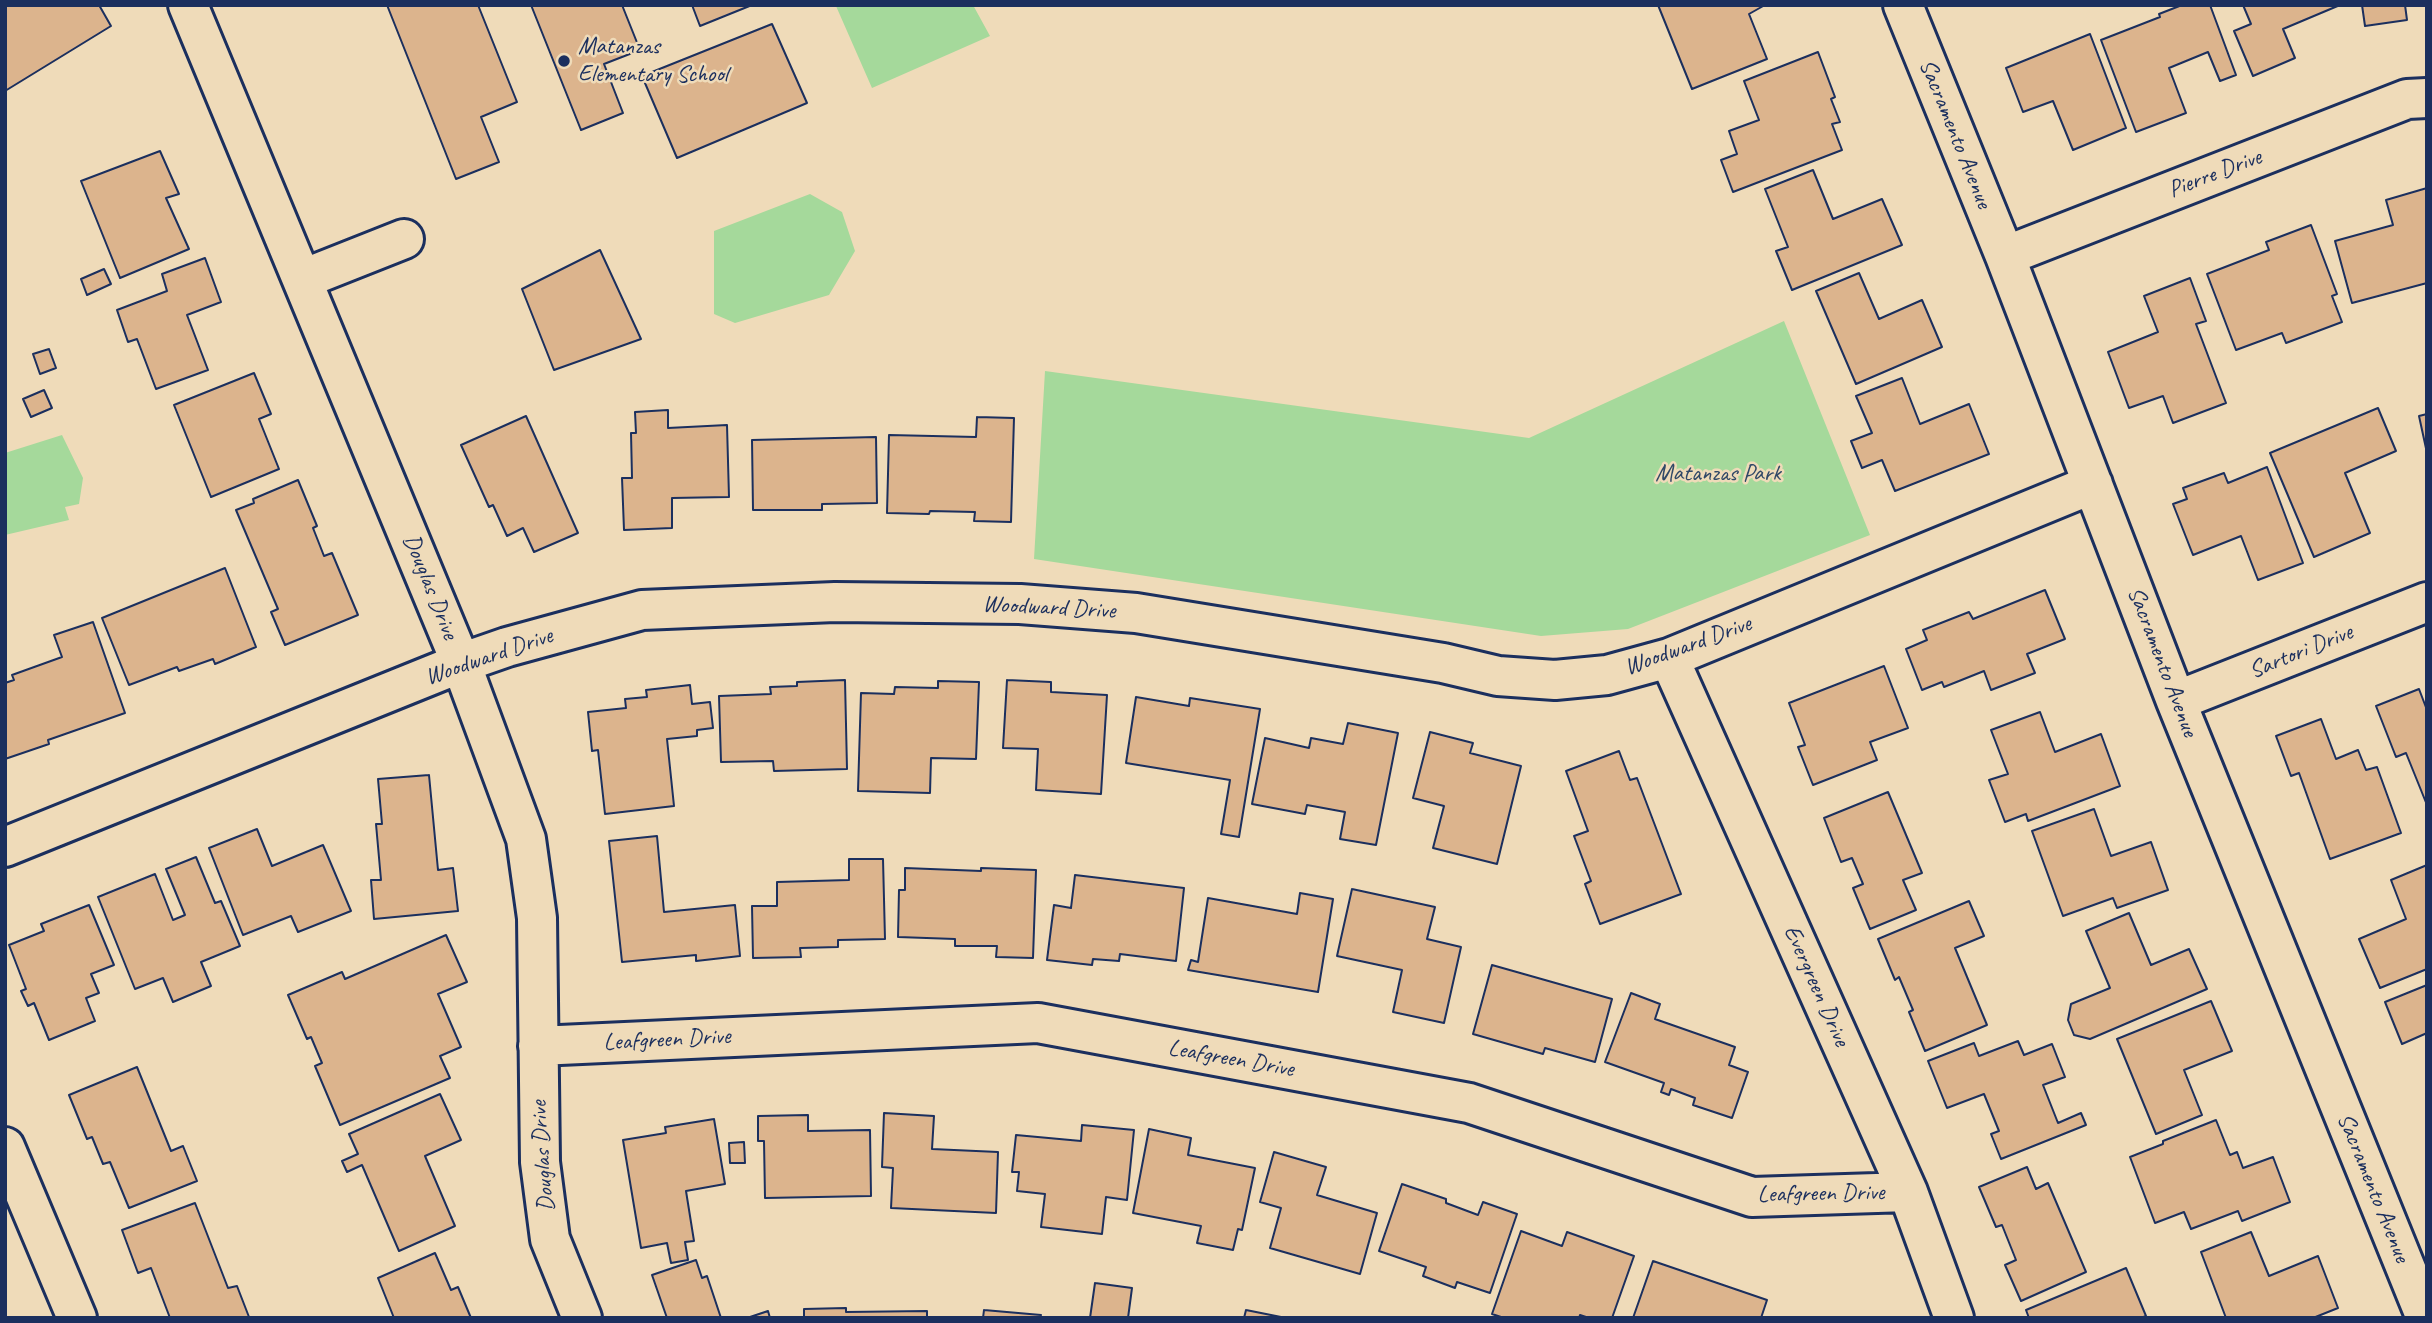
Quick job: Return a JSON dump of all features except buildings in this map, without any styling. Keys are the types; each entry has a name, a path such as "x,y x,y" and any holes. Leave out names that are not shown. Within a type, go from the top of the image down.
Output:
{"street":[{"name":"Douglas Drive","path":"188,5 461,663 526,839 537,918 540,1162 550,1239 582,1318"},
{"name":"Sacramento Avenue","path":"1903,5 2005,256 2176,701 2426,1318"},
{"name":"Pierre Drive","path":"2005,256 2407,99 2427,98"},
{"path":"303,279 404,239"},
{"name":"Woodward Drive","path":"5,848 461,663 506,647 642,610 835,602 1020,604 1136,613 1443,663 1498,676 1555,680 1607,675 1669,658 2093,484"},
{"name":"Sartori Drive","path":"2176,701 2427,602"},
{"name":"Evergreen Drive","path":"1669,658 1908,1192 1954,1318"},
{"name":"Leafgreen Drive","path":"538,1046 1038,1023 1469,1103 1752,1197 1908,1192"},
{"path":"5,1147 77,1318"}],"green space":[{"path":"973,5 990,36 872,88 836,6"},
{"path":"810,194 842,212 855,251 829,295 735,323 714,314 714,231"},
{"name":"Matanzas Park","path":"1784,321 1870,535 1628,629 1541,636 1034,559 1045,371 1529,438"},
{"path":"62,435 83,478 79,504 65,507 69,520 5,535 5,453"}],"place":[{"name":"Matanzas Elementary School","path":"564,61"}]}
